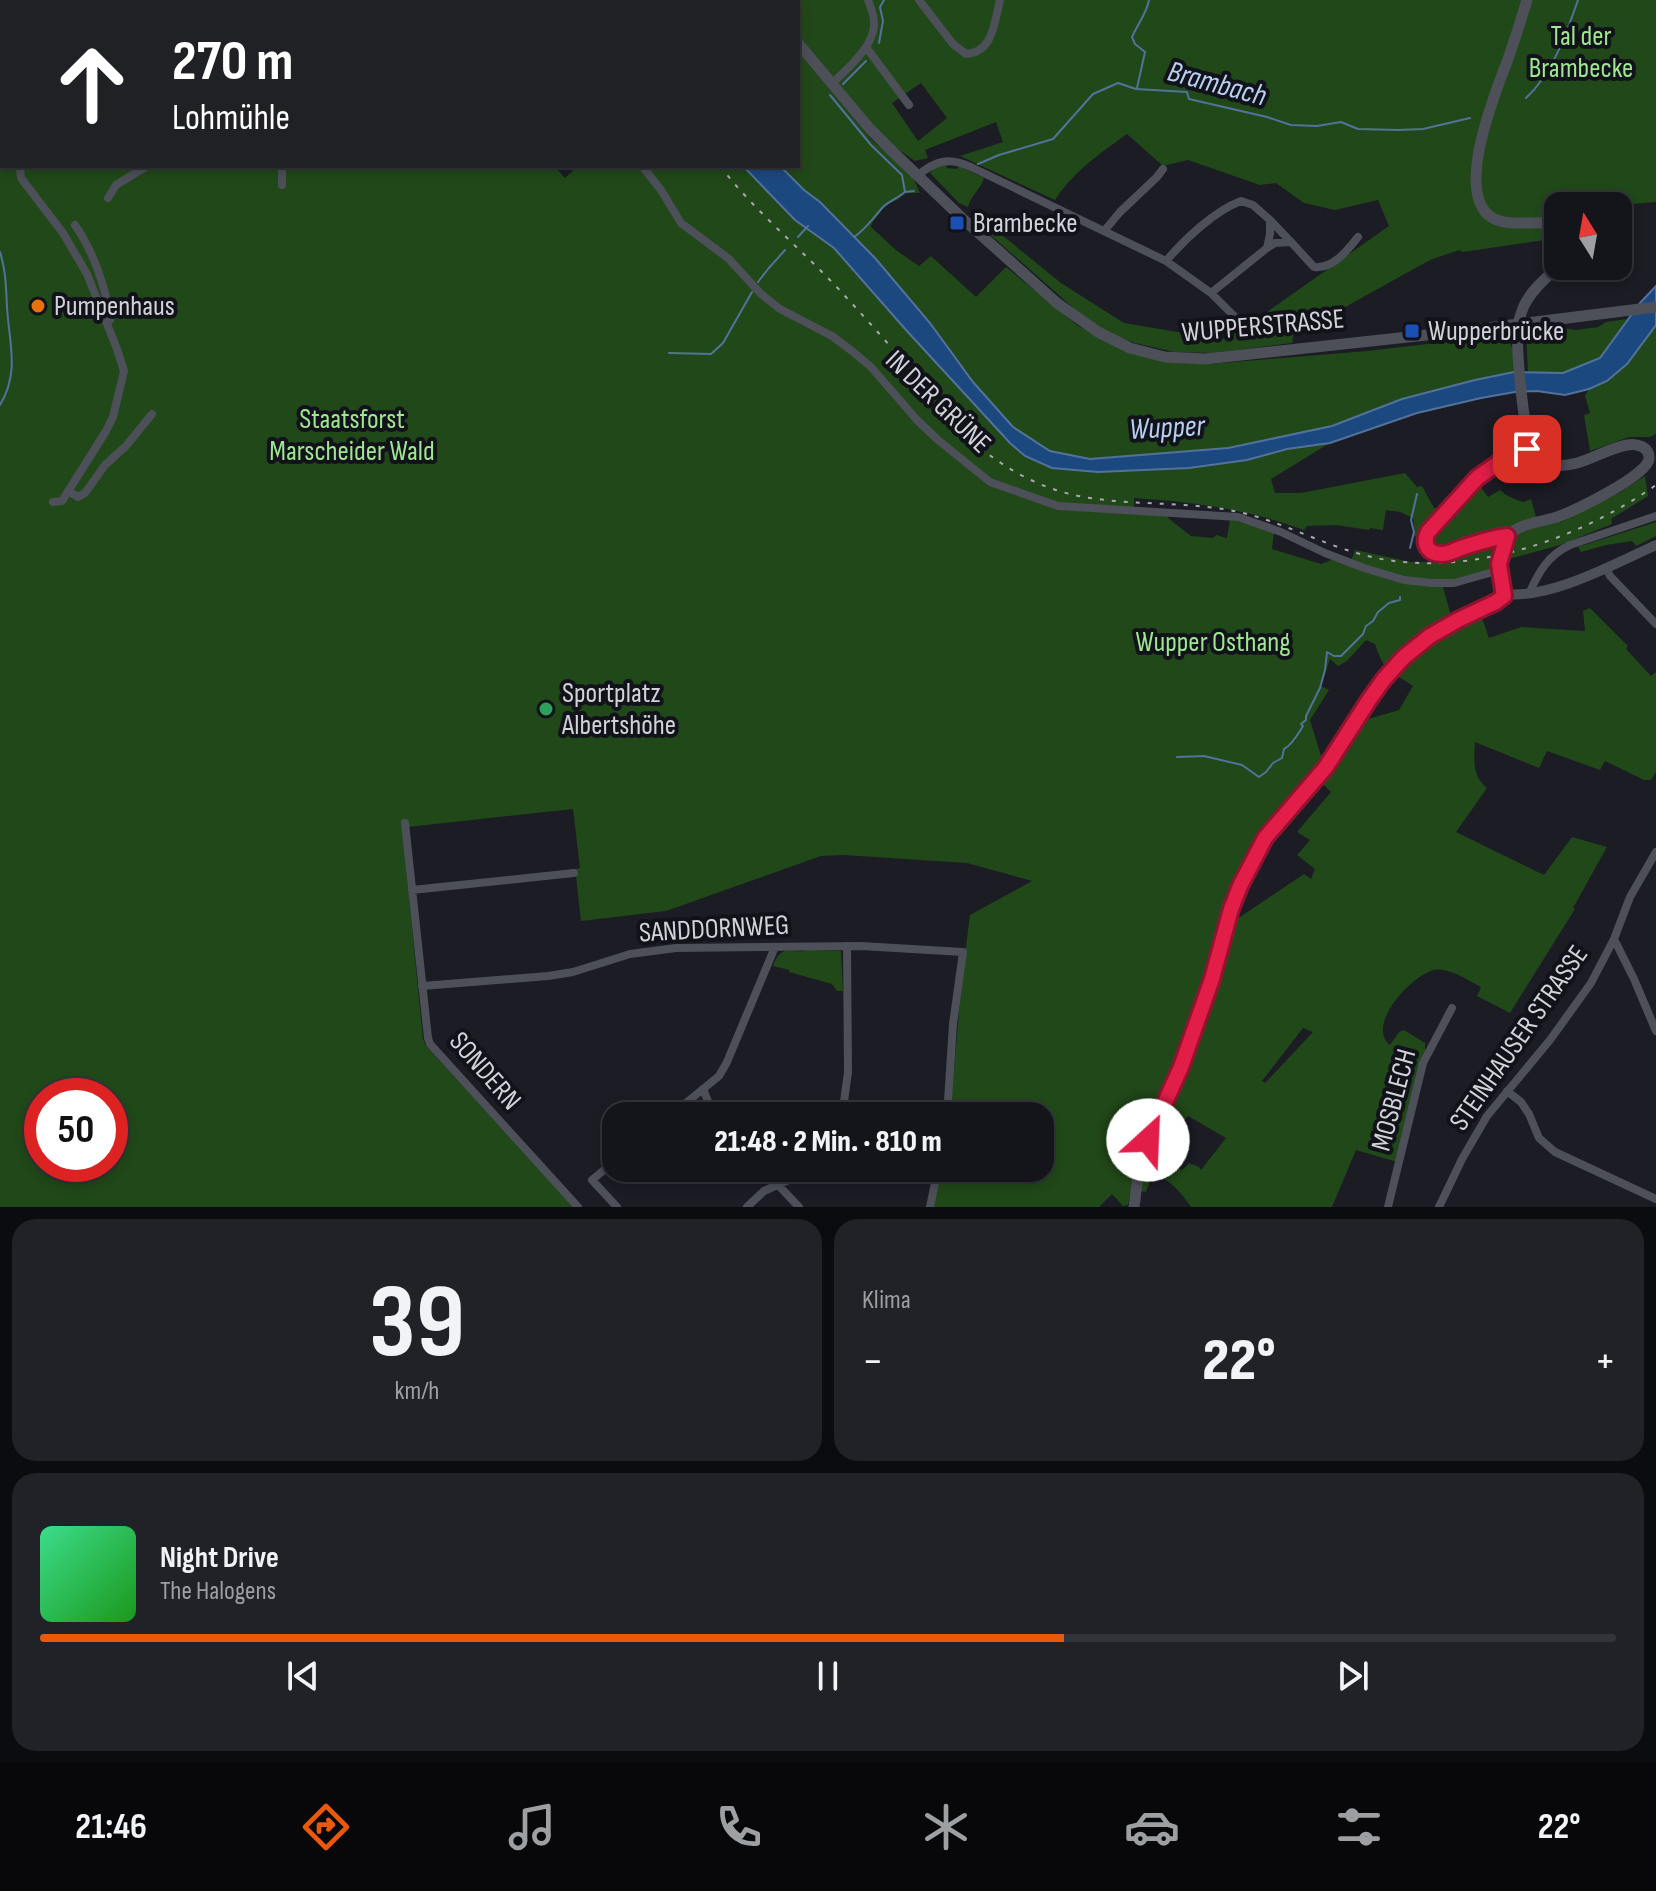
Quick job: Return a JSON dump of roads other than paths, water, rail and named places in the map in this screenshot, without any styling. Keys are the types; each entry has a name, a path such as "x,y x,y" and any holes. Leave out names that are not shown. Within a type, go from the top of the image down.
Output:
{"main road":[{"path":"1527,0 1483,130 1477,193 1483,209 1497,220 1544,223"},
{"name":"WUPPERSTRASSE","path":"800,45 870,129 1057,303 1111,340 1147,353 1205,359 1656,307"},
{"path":"1134,1207 1143,1154 1181,1067 1212,979 1231,909 1265,838 1326,767 1384,679 1404,657 1444,627 1496,602 1505,594 1500,567 1506,539 1520,527 1568,512 1613,489 1640,472 1648,463 1642,446 1631,444 1580,463 1559,466 1540,461 1531,448 1524,415 1518,324 1524,305 1545,280"}],"street":[{"path":"832,84 866,47 874,25 868,0"},
{"path":"919,0 953,44 966,54 977,53 986,47 1000,0"},
{"path":"866,47 909,105"},
{"path":"917,176 937,163 953,161 971,167 1166,261 1211,293 1237,319"},
{"path":"20,168 21,178 63,233 87,274 124,371 113,417 99,443 62,501 53,502"},
{"path":"108,198 116,185 144,168"},
{"path":"282,168 282,185"},
{"name":"IN DER GRÜNE","path":"644,168 681,223 729,259 760,293 780,309 832,336 852,351 871,367 938,440 990,482 1058,506 1238,517 1351,563 1404,580 1454,583 1500,567"},
{"path":"1105,230 1163,169"},
{"path":"1166,261 1186,240 1241,201 1248,202 1270,220 1314,267 1329,265 1358,237"},
{"path":"1267,248 1270,220"},
{"path":"75,225 84,239 107,301 110,320 107,323"},
{"path":"1211,293 1267,248 1275,243 1291,242"},
{"path":"68,491 78,497 85,493 105,465 126,446 152,414"},
{"path":"1506,539 1493,538 1444,554 1431,550 1424,540 1477,478 1501,461 1531,448"},
{"path":"1529,594 1541,569 1558,551 1656,516"},
{"path":"1505,594 1529,594 1579,580 1656,545"},
{"path":"1606,568 1656,624"},
{"name":"SONDERN","path":"405,823 430,1044 578,1207"},
{"name":"STEINHAUSER STRASSE","path":"1439,1207 1479,1129 1495,1105 1550,1040 1591,983 1614,939 1630,897 1656,852"},
{"path":"412,890 574,873"},
{"path":"1614,939 1656,1031"},
{"path":"844,1102 848,1072 847,946"},
{"name":"SANDDORNWEG","path":"422,986 548,976 653,950 847,946 963,952 953,1024 948,1102"},
{"path":"687,1102 719,1076 727,1062 775,947"},
{"name":"MOSBLECH","path":"1388,1207 1423,1063 1452,1008"},
{"path":"703,1089 708,1102"},
{"path":"1507,1091 1526,1109 1546,1146 1656,1199"},
{"path":"602,1172 592,1180 617,1207"},
{"path":"776,1182 799,1207"},
{"path":"747,1207 764,1191 785,1182"},
{"path":"930,1207 935,1182"}],"water":[{"path":"745,168 782,168 820,202 875,258 930,323 973,382 1013,427 1050,451 1090,459 1228,448 1332,426 1402,399 1475,380 1514,372 1563,373 1600,358 1656,286 1656,325 1627,364 1607,381 1565,395 1537,391 1481,398 1417,413 1330,443 1287,449 1247,460 1189,468 1098,472 1052,468 1025,456 1010,443 834,248 795,220"}],"waterway":[{"path":"879,43 883,21 880,7 884,0"},
{"path":"1137,88 1145,52 1132,37 1149,0"},
{"name":"Brambecke","path":"1526,98 1551,65 1578,0"},
{"path":"843,84 866,61"},
{"name":"Brambach","path":"978,164 1053,139 1093,94 1118,83 1136,89 1187,92 1189,99 1291,125 1317,126 1341,122 1358,129 1399,130 1423,129 1470,118"},
{"path":"830,95 871,145 902,175 905,192"},
{"name":"Brambach","path":"854,237 885,205 905,192 914,191"},
{"path":"798,237 808,226"},
{"path":"758,282 785,250"},
{"path":"0,252 12,357 10,381 0,405"},
{"path":"669,353 711,354 723,343 752,292"},
{"path":"1410,548 1414,532 1411,520 1417,494"},
{"path":"1177,757 1204,756 1242,765 1259,777 1266,772 1282,758 1284,749 1303,726 1301,724 1306,720 1320,688 1327,652 1341,656 1363,634 1378,612 1389,603 1400,600 1400,597"}],"railway":[{"path":"722,168 854,306 966,435 1011,469 1052,489 1101,500 1241,512 1360,554 1398,561 1436,563 1475,560 1553,539 1589,524 1656,485"}],"place":[{"name":"Brambecke","path":"957,223"},
{"name":"Pumpenhaus","path":"38,306"},
{"name":"Wupperbrücke","path":"1412,331"},
{"name":"Sportplatz Albertshöhe","path":"546,709"}],"park label":[{"name":"Tal der Brambecke","path":"1581,52"},
{"name":"Staatsforst Marscheider Wald","path":"352,435"},
{"name":"Wupper Osthang","path":"1213,642"}],"water label":[{"name":"Wupper","path":"1167,428"}]}
